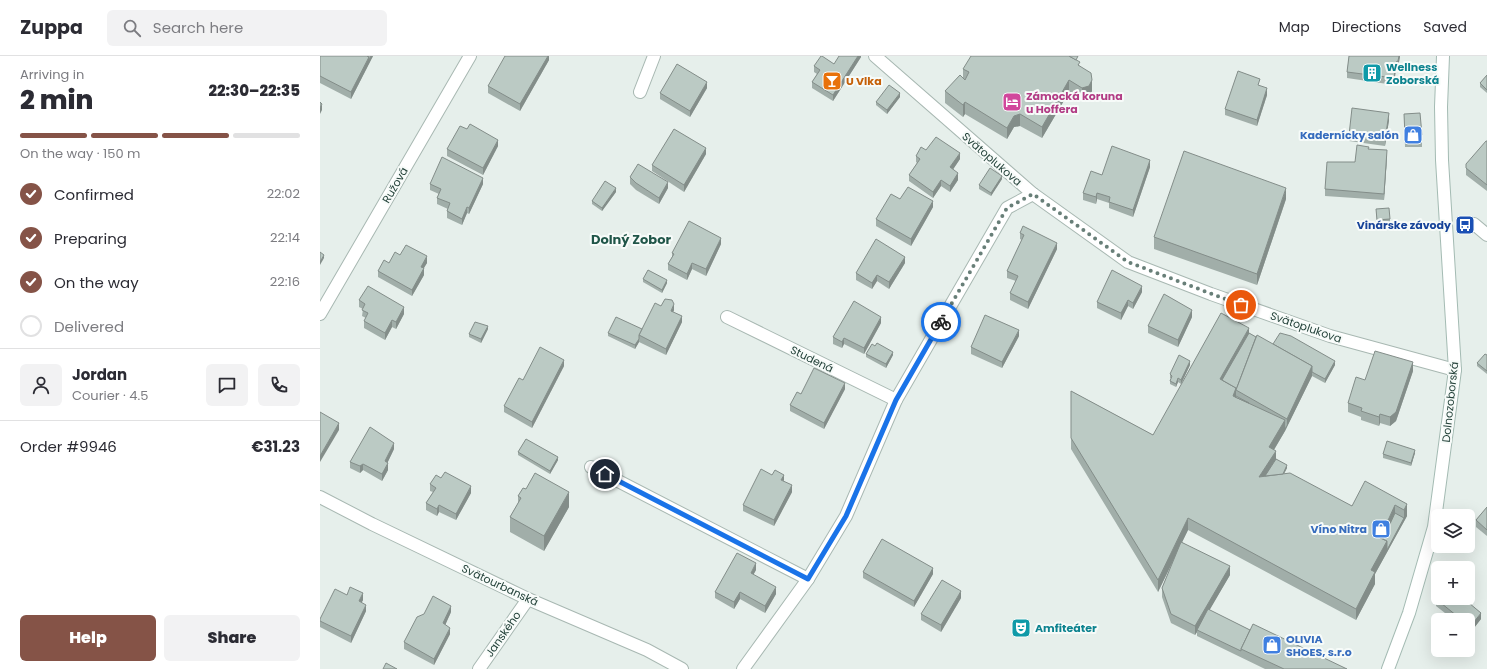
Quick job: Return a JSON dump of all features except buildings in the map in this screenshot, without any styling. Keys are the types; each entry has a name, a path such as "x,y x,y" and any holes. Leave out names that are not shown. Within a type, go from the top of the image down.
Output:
{"street":[{"name":"Ružová","path":"320,314 470,56"},
{"path":"640,92 654,56"},
{"name":"Svätoplukova","path":"875,56 1033,194 1128,262 1211,294 1330,336 1455,370"},
{"name":"Dolnozoborská","path":"1388,669 1409,614 1434,528 1455,370 1442,160 1441,107 1443,56"},
{"path":"743,669 808,579 846,516 896,400 1007,208 1033,194"},
{"path":"1474,224 1487,234"},
{"name":"Studená","path":"728,317 896,400"},
{"path":"591,467 808,579"},
{"name":"Svätourbanská","path":"320,497 372,524 528,599 647,650 682,669"},
{"name":"Janského","path":"479,669 528,599"}],"way so far":[{"path":"941,322 1007,208 1033,194 1128,262 1241,305"}],"place":[{"name":"Wellness Zoborská","path":"1372,73"},
{"name":"U Vlka","path":"832,81"},
{"name":"Zámocká koruna u Hoffera","path":"1012,102"},
{"name":"Kadernícky salón","path":"1413,135"},
{"name":"Vinárske závody","path":"1465,225"},
{"name":"Víno Nitra","path":"1381,529"},
{"name":"Amfiteáter","path":"1021,628"},
{"name":"OLIVIA SHOES, s.r.o","path":"1272,645"}],"district":[{"name":"Dolný Zobor","path":"631,239"}],"route":[{"path":"605,474 808,579 846,516 896,400 941,322"}]}
